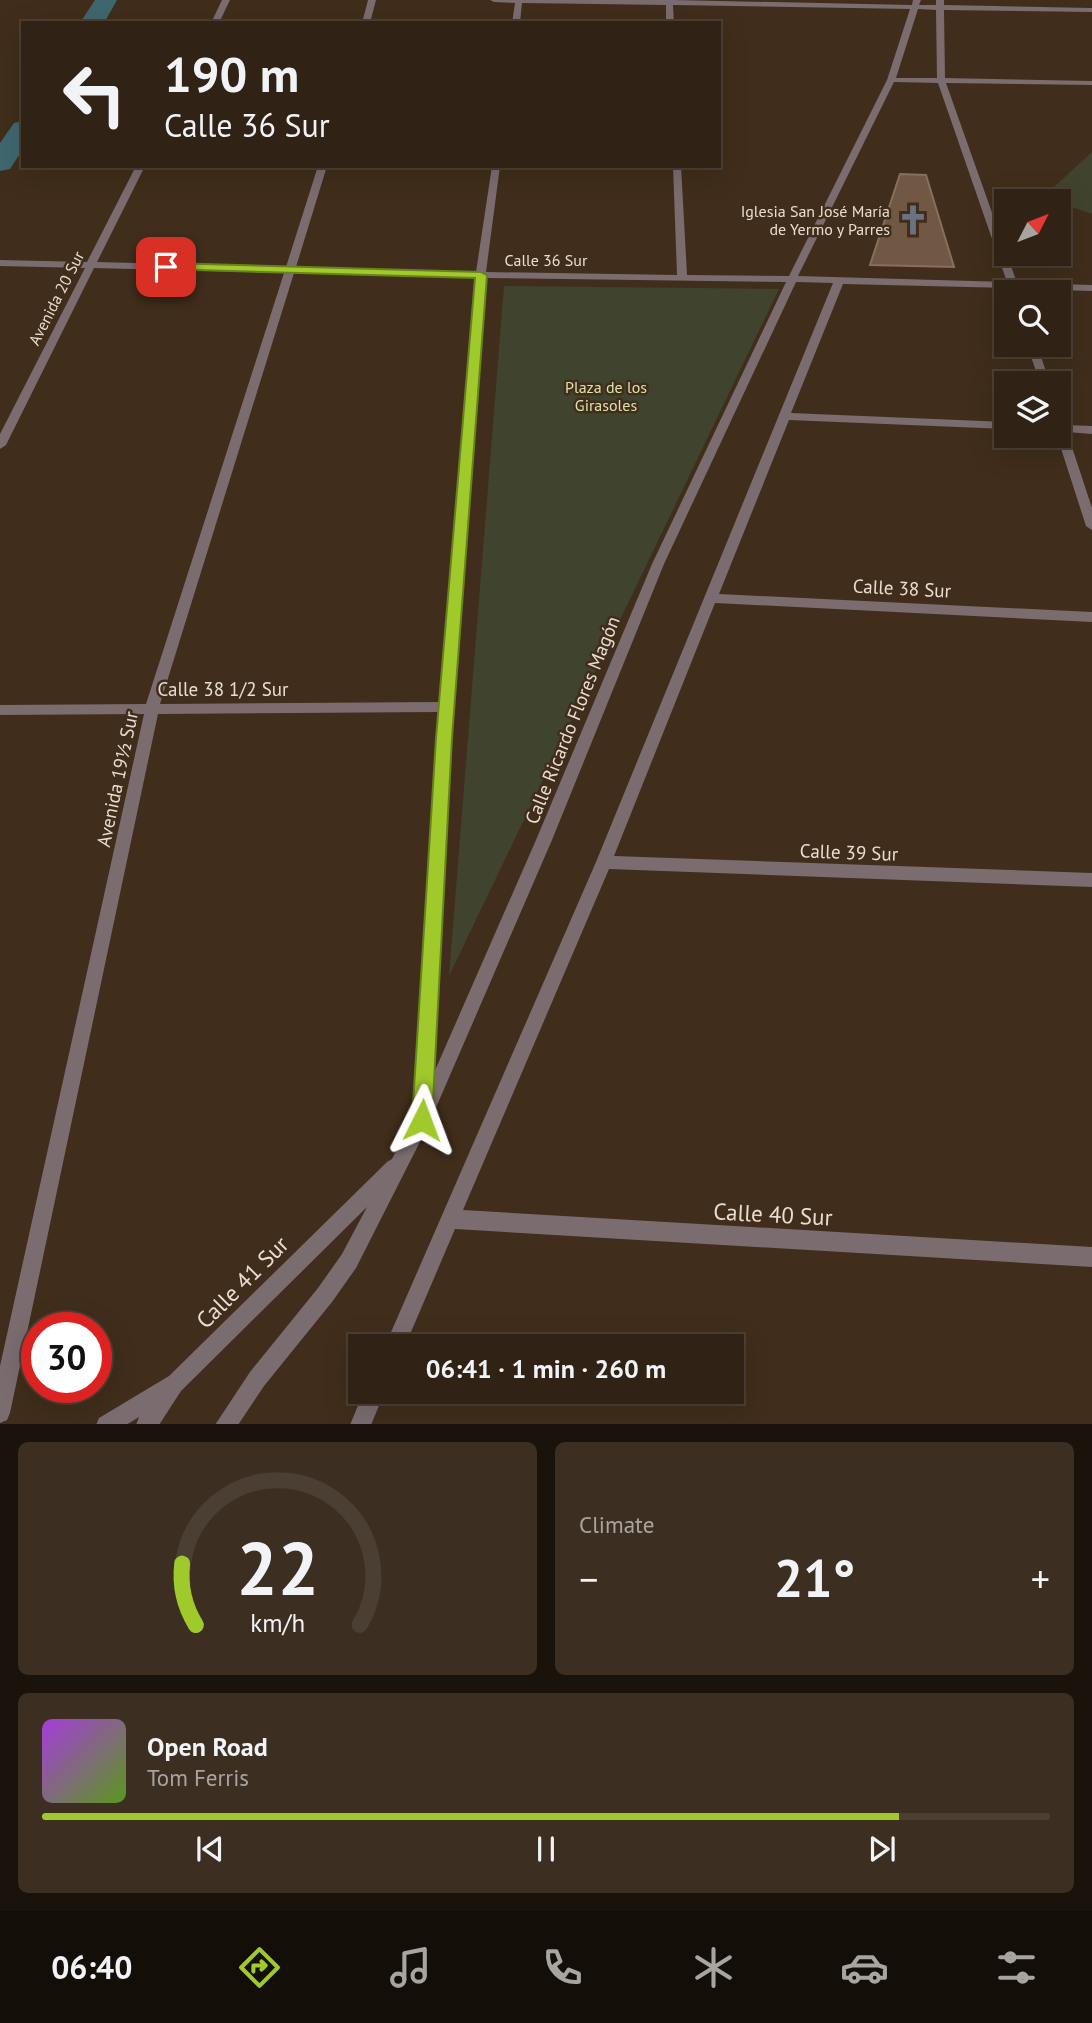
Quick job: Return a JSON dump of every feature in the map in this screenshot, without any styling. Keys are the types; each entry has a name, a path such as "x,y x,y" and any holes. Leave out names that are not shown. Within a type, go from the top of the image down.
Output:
{"street":[{"path":"216,21 226,0"},
{"path":"367,21 373,0"},
{"path":"494,0 939,4 1092,10"},
{"path":"516,21 519,0"},
{"path":"669,1 670,21"},
{"name":"Calle Ricardo Flores Magón","path":"225,1424 349,1261 422,1120 544,840 658,564 792,279 891,80 916,4"},
{"path":"939,4 941,81 1010,280"},
{"path":"891,80 1092,83"},
{"name":"Avenida 20 Sur","path":"0,445 140,168"},
{"name":"Avenida 19½ Sur","path":"0,1413 152,708 322,168"},
{"path":"422,1120 447,707 481,275 496,168"},
{"path":"677,168 682,277"},
{"name":"Calle 36 Sur","path":"0,263 481,275 792,279 994,288"},
{"path":"400,1334 604,862 839,281"},
{"name":"Calle 36 Sur","path":"1071,288 1092,288"},
{"path":"786,416 994,425"},
{"path":"1071,428 1092,430"},
{"path":"1066,448 1092,526"},
{"name":"Calle 38 Sur","path":"710,597 1092,617"},
{"name":"Calle 38 1/2 Sur","path":"0,710 447,707"},
{"name":"Calle 39 Sur","path":"604,862 1092,880"},
{"name":"Calle 41 Sur","path":"106,1424 176,1383 401,1160"},
{"name":"Calle 40 Sur","path":"451,1219 1092,1257"},
{"path":"146,1424 176,1383"},
{"path":"360,1424 369,1404"}],"green space":[{"path":"1092,152 1092,214 1071,207 1071,189 1052,189"},
{"name":"Plaza de los Girasoles","path":"504,286 779,289 449,976"}],"building":[{"name":"Iglesia San José María de Yermo y Parres","path":"900,174 926,175 954,267 870,265"}],"waterway":[{"path":"93,21 106,0"},
{"path":"0,163 21,132"}],"place":[{"name":"Iglesia San José María de Yermo y Parres","path":"913,220"}],"route":[{"path":"166,267 481,275 444,738 422,1120"}]}
